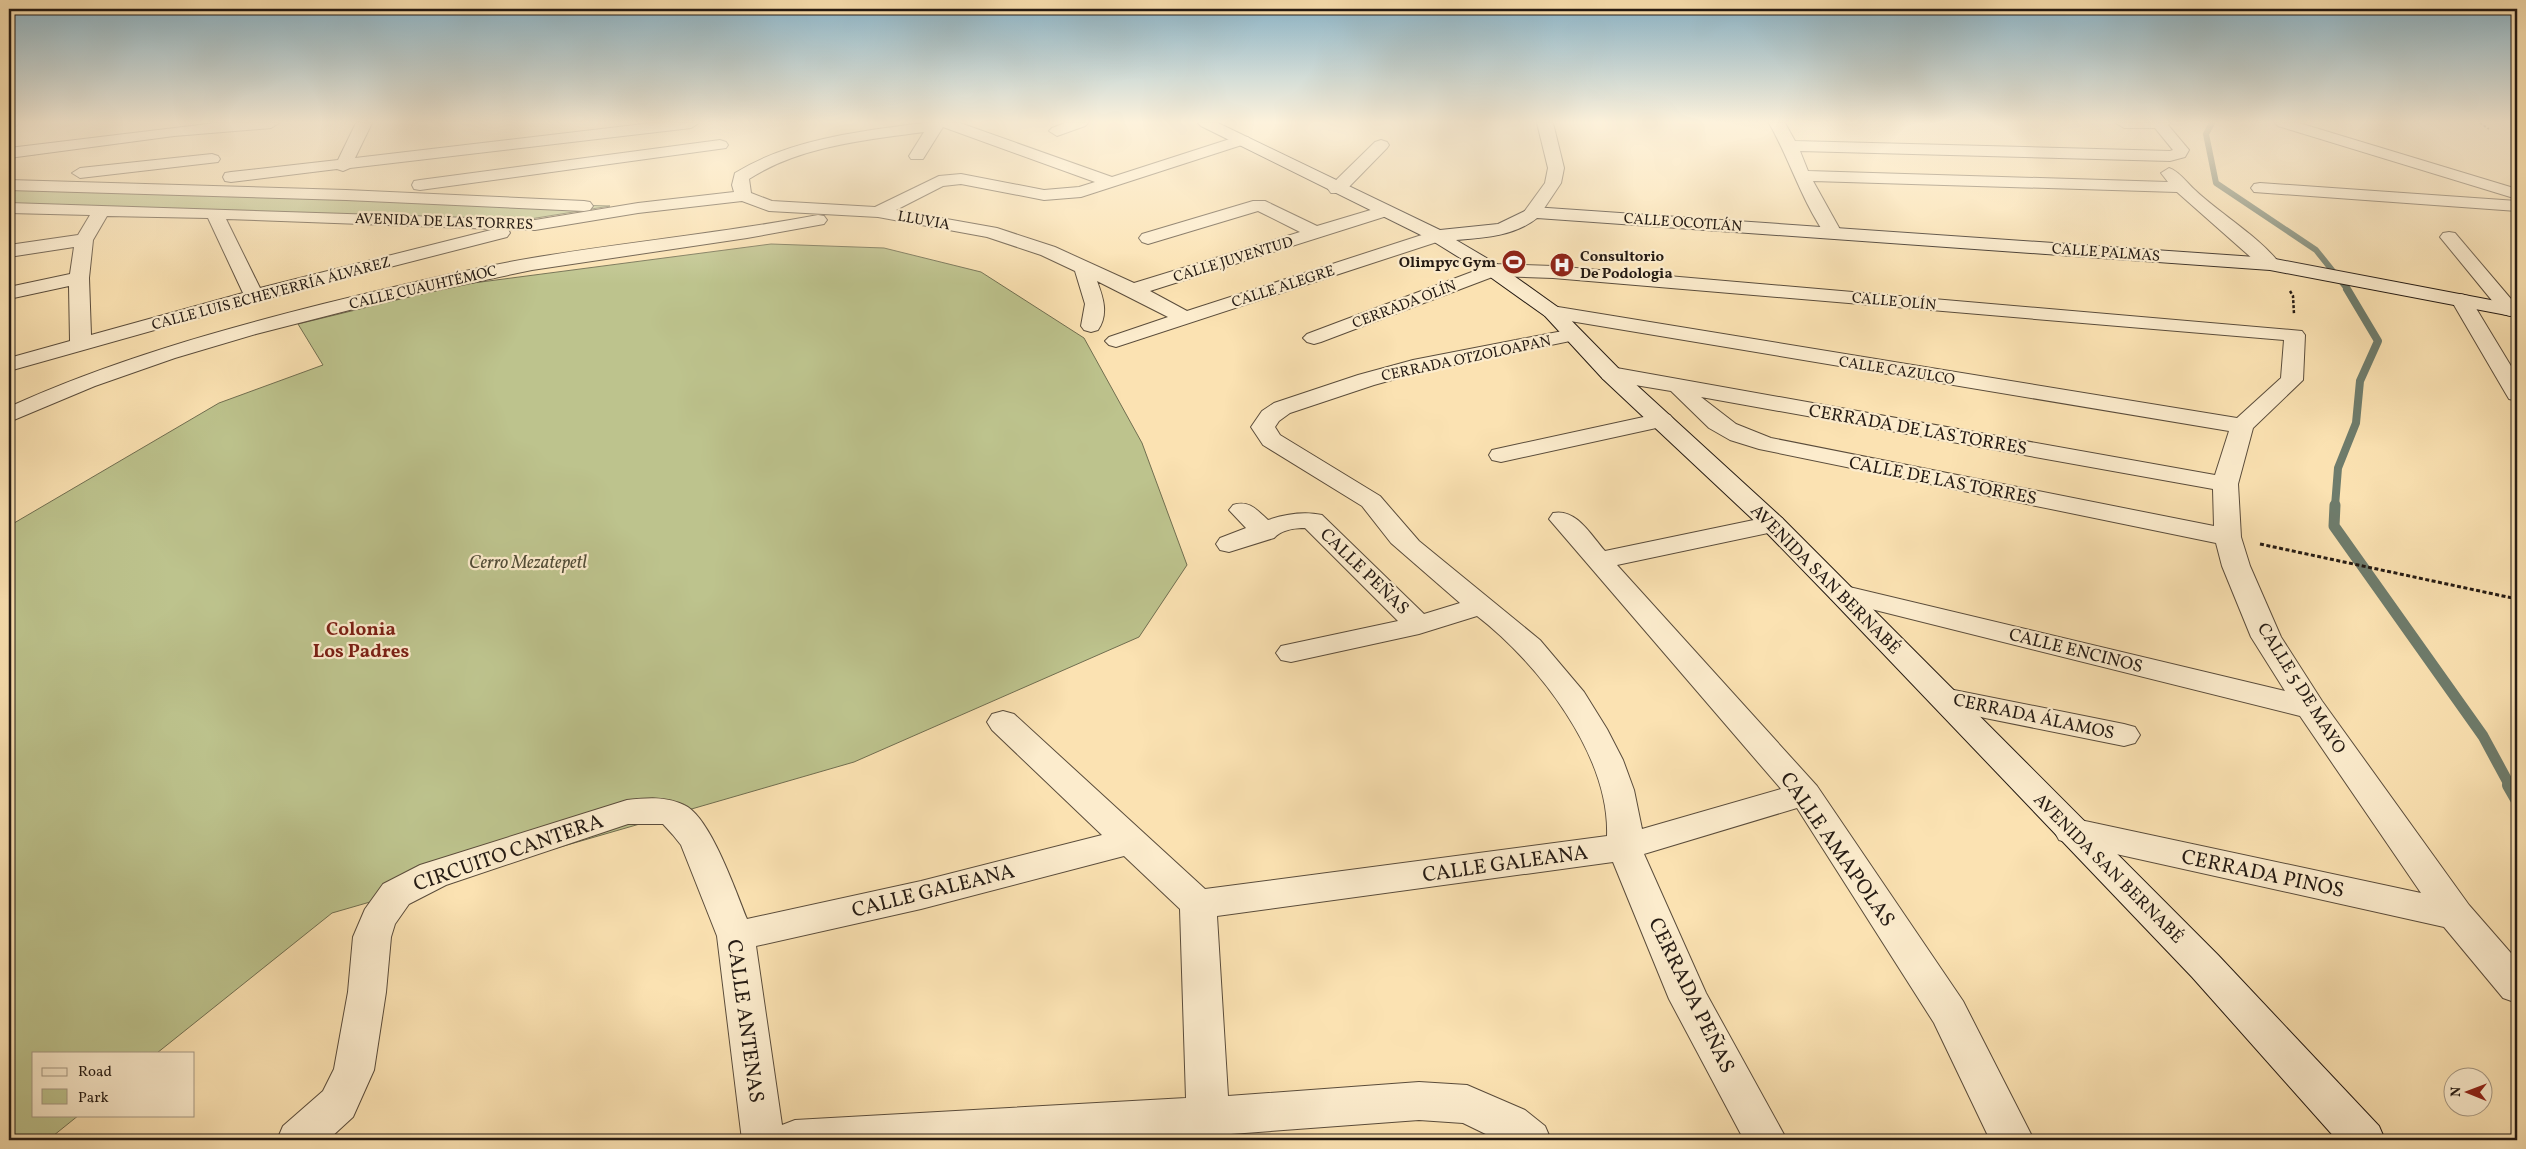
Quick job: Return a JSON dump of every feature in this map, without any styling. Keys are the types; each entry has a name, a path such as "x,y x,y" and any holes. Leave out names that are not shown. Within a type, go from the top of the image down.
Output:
{"street":[{"path":"9,183 61,177"},
{"path":"122,188 236,177"},
{"path":"346,195 486,177"},
{"path":"743,177 740,185 744,196"},
{"path":"1030,192 1036,177"},
{"path":"1097,177 1111,182"},
{"path":"878,212 939,181 949,179 961,179 1030,192 1058,195 1081,192 1128,177"},
{"name":"AVENIDA SAN BERNABÉ","path":"1314,177 1437,236 1493,270 1552,312 1611,374 1773,524 1944,698 2071,831 2205,966 2364,1140"},
{"path":"1338,189 1350,177"},
{"path":"1533,212 1553,182 1554,177"},
{"path":"1802,177 1833,233"},
{"path":"1823,177 2181,187"},
{"path":"2172,177 2213,217 2237,234 2270,264"},
{"path":"2460,177 2517,194"},
{"name":"AVENIDA DE LAS TORRES","path":"9,183 638,208"},
{"path":"2260,188 2517,206"},
{"name":"LLUVIA","path":"638,208 744,196 769,206 878,212 991,232 1029,244 1085,267"},
{"path":"1148,238 1259,205 1317,233"},
{"name":"AVENIDA DE LAS TORRES","path":"9,208 214,213 534,225 638,208"},
{"path":"9,214 38,210"},
{"path":"81,346 79,278 84,240 101,211"},
{"name":"CALLE CUAUHTÉMOC","path":"9,415 80,384 199,342 414,287 534,263 752,233 851,211"},
{"name":"CALLE JUVENTUD","path":"1133,290 1384,212"},
{"name":"CALLE OCOTLÁN","path":"1533,212 1833,233"},
{"name":"CALLE ALEGRE","path":"1116,341 1437,236 1519,223 1533,212"},
{"path":"214,213 254,296"},
{"name":"CALLE LUIS ECHEVERRÍA ÁLVAREZ","path":"9,366 254,296 534,225"},
{"name":"CALLE PALMAS","path":"1833,233 2270,264 2305,269 2513,310"},
{"path":"2449,237 2513,310"},
{"path":"9,251 84,240"},
{"path":"1091,326 1095,304 1085,274 1085,267 1185,318"},
{"name":"CALLE OLÍN","path":"1493,270 1553,272 2295,335"},
{"name":"CERRADA OLÍN","path":"1314,338 1493,270"},
{"path":"9,293 79,278"},
{"path":"2461,300 2517,394"},
{"name":"CALLE CAZULCO","path":"1552,312 2242,426"},
{"name":"CERRADA OTZOLOAPAN","path":"1481,606 1403,540 1387,524 1379,508 1371,501 1266,434 1263,427 1270,416 1304,400 1421,364 1572,335"},
{"path":"2242,426 2292,380 2295,335"},
{"name":"CERRADA DE LAS TORRES","path":"1611,374 2225,484"},
{"name":"CALLE DE LAS TORRES","path":"1678,385 1709,419 1728,432 1758,442 2228,537"},
{"path":"1501,455 1662,420"},
{"name":"CALLE 5 DE MAYO","path":"2242,426 2225,484 2228,537 2236,566 2266,637 2311,708 2456,915 2517,987"},
{"path":"1242,510 1265,532"},
{"name":"CALLE PEÑAS","path":"1229,544 1265,532 1292,520 1304,518 1313,521 1419,625 1481,606"},
{"name":"CALLE AMAPOLAS","path":"1562,519 1805,794 1949,1013 2001,1120 2013,1140"},
{"path":"1600,560 1773,524"},
{"name":"CALLE ENCINOS","path":"1841,593 2311,708"},
{"path":"1481,606 1501,619 1524,640 1552,671 1583,712 1610,771 1620,801 1624,822 1624,846"},
{"path":"1291,653 1419,625"},
{"name":"CERRADA ÁLAMOS","path":"1944,698 2124,735"},
{"path":"1003,722 1198,904 1200,982 1210,1128"},
{"name":"CALLE GALEANA","path":"1198,904 1516,863 1624,846 1805,794"},
{"name":"CALLE ANTENAS","path":"627,812 658,810 674,814 685,826 696,840 736,936 763,1140"},
{"name":"CIRCUITO CANTERA","path":"298,1140 338,1104 354,1070 367,992 372,937 378,919 396,894 433,874 627,812"},
{"name":"CERRADA PINOS","path":"2071,831 2456,915"},
{"name":"CALLE GALEANA","path":"736,936 921,895 1130,841"},
{"name":"CERRADA PEÑAS","path":"1624,846 1689,999 1766,1140"},
{"path":"795,1140 1210,1128 1419,1101 1467,1104 1510,1124 1530,1140"}],"path":[{"path":"2289,290 2293,296 2295,335"},
{"path":"2228,537 2517,599"}],"green space":[{"path":"9,188 610,206 524,220 9,204"},
{"name":"Cerro Mezatepetl","path":"771,244 884,248 981,272 1084,338 1142,443 1187,565 1139,637 854,762 332,913 158,1052 32,1052 32,1116 78,1116 48,1140 9,1140 9,526 219,403 323,365 298,324 458,285"}],"waterway":[{"path":"2215,177 2216,183 2316,250 2348,290"},
{"path":"2335,506 2338,468 2356,423 2360,381 2378,341 2347,289"},
{"path":"2335,505 2334,526 2483,736 2510,786"},
{"path":"2509,785 2517,799"}],"place":[{"name":"Olimpyc Gym","path":"1514,262"},
{"name":"Consultorio De Podologia","path":"1562,265"}],"district":[{"name":"Colonia Los Padres","path":"361,639"}]}
